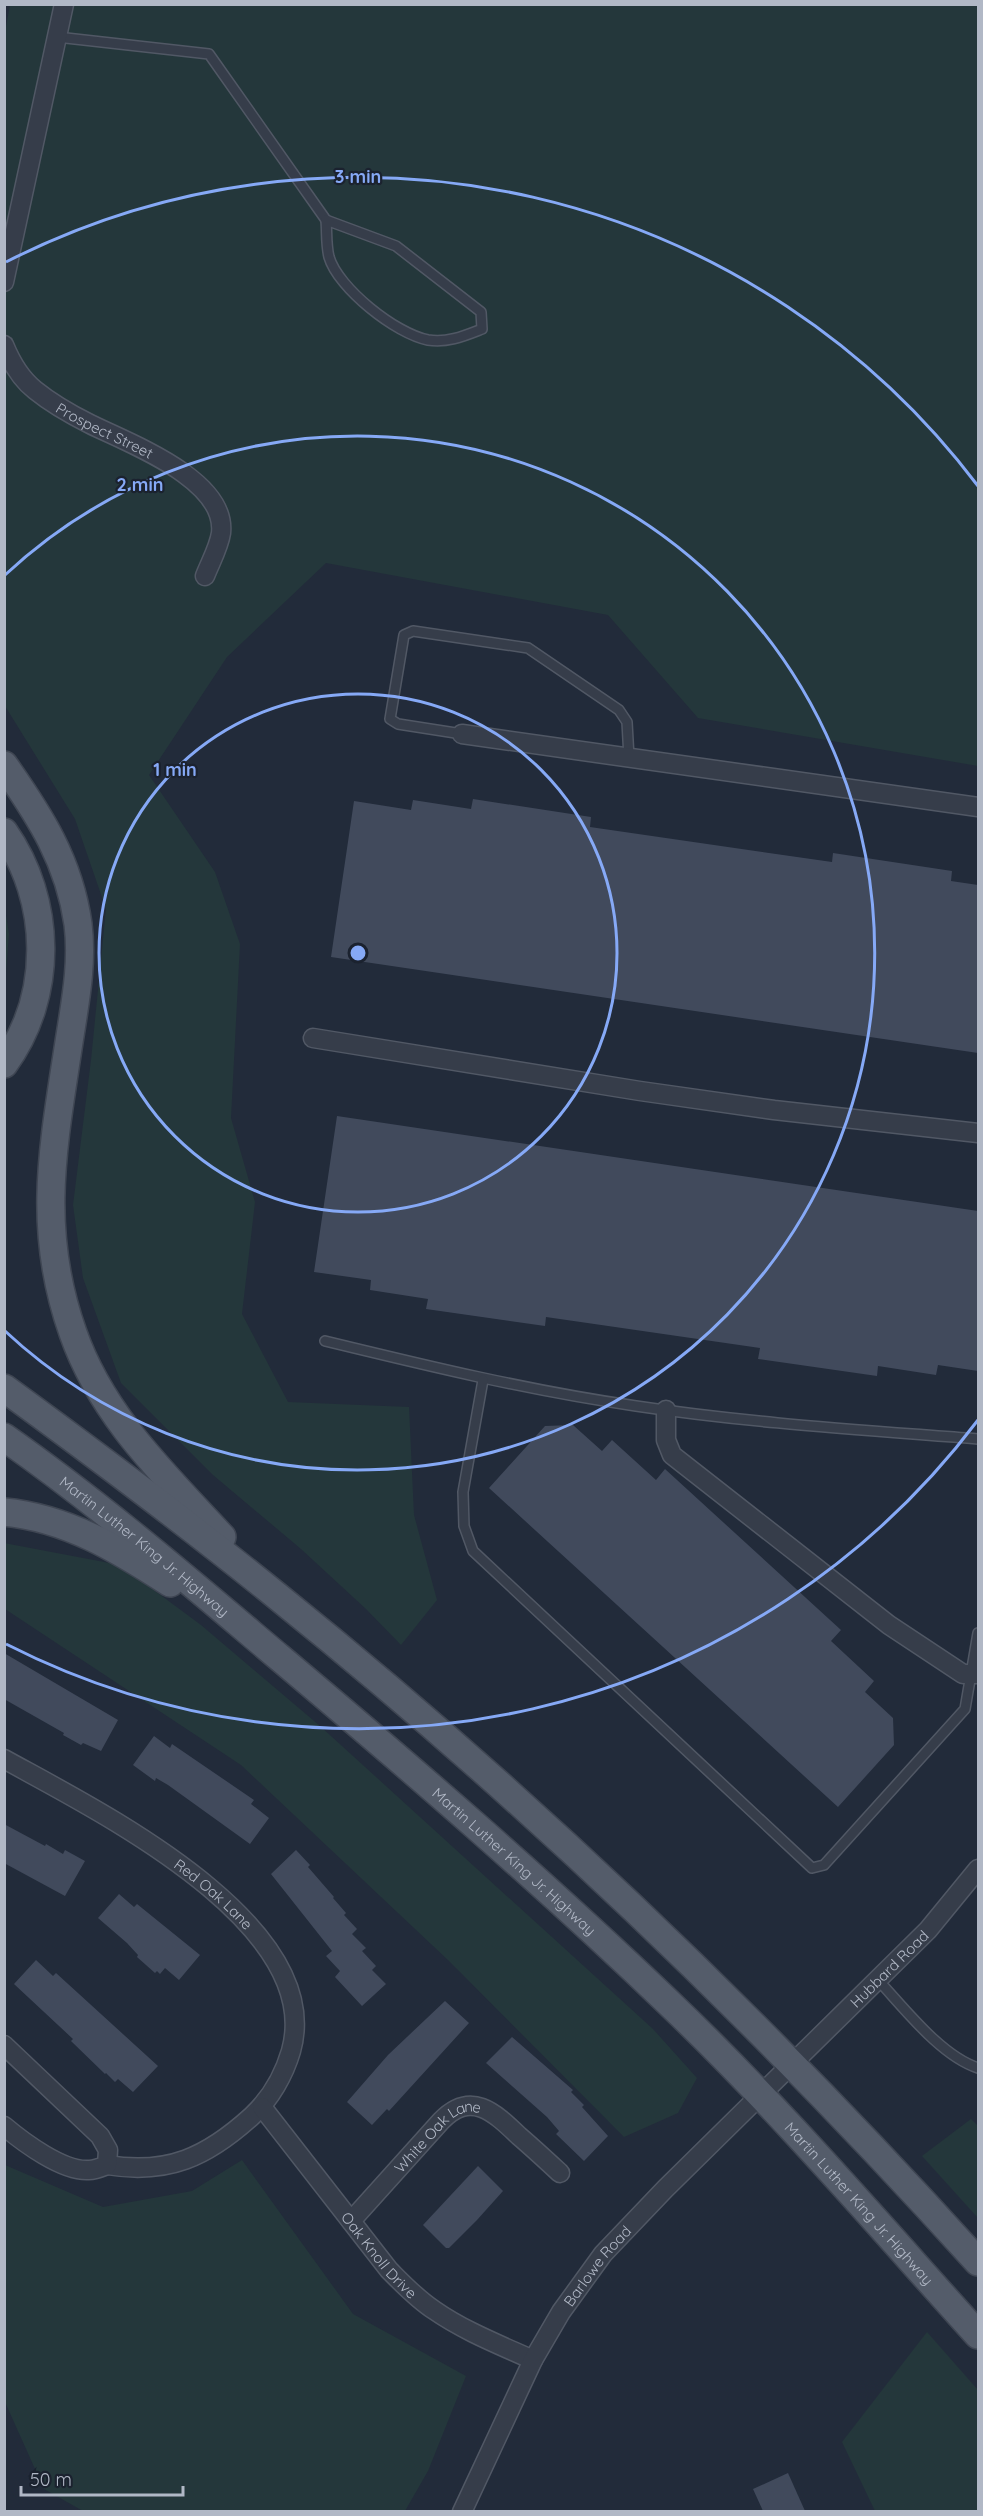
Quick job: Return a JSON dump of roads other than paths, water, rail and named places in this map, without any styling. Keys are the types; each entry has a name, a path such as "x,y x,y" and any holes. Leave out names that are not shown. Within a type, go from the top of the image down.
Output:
{"main road":[{"path":"4,765 51,837 68,880 78,925 79,969 52,1159 49,1219 57,1276 73,1334 96,1386 128,1434 278,1597"},
{"path":"4,832 17,853 33,890 38,912 41,955 39,975 28,1016 20,1037 4,1064"},
{"path":"4,1388 174,1515 278,1597 454,1746 556,1837 792,2063 978,2262"},
{"name":"Martin Luther King Jr. Highway","path":"4,1437 133,1533 414,1772 519,1864 670,2003 760,2095 978,2335"},
{"path":"4,1512 54,1521 107,1544 254,1636"}],"street":[{"path":"4,282 64,4"},
{"name":"Prospect Street","path":"4,345 24,380 37,392 87,422 154,455 184,473 200,487 220,519 221,534 205,576"},
{"path":"462,734 978,807"},
{"path":"313,1038 640,1091 774,1110 978,1133"},
{"path":"666,1410 666,1440 672,1455 889,1625 963,1674 976,1674"},
{"name":"Red Oak Lane","path":"4,1759 142,1839 180,1864 248,1923 262,1939 288,1982 294,2002 296,2024 287,2064 262,2107 232,2134 188,2159 152,2168 134,2169 107,2165 88,2170 60,2163 35,2149 4,2126"},
{"name":"Hubbard Road","path":"792,2063 928,1930 978,1869"},
{"path":"4,2045 100,2136 108,2150 107,2165"},
{"name":"Barlowe Road","path":"462,2511 533,2360 567,2303 603,2254 664,2189 792,2063"},
{"name":"White Oak Lane","path":"351,2222 441,2121 457,2108 473,2106 490,2111 560,2174"},
{"name":"Oak Knoll Drive","path":"262,2107 389,2270 421,2301 449,2320 533,2360"}],"lane":[{"path":"57,37 209,54 326,220 329,255 336,272 393,326 428,340 450,340 482,329 481,312 396,246 326,220"},
{"path":"462,734 398,724 390,719 404,636 413,631 528,648 618,710 627,722 629,758"},
{"path":"325,1341 483,1380 666,1410 744,1421 978,1439"},
{"path":"483,1380 463,1492 464,1526 473,1551 812,1868 824,1865 965,1709 976,1674 978,1633"},
{"path":"878,1980 933,2038 964,2063 978,2068"}]}
